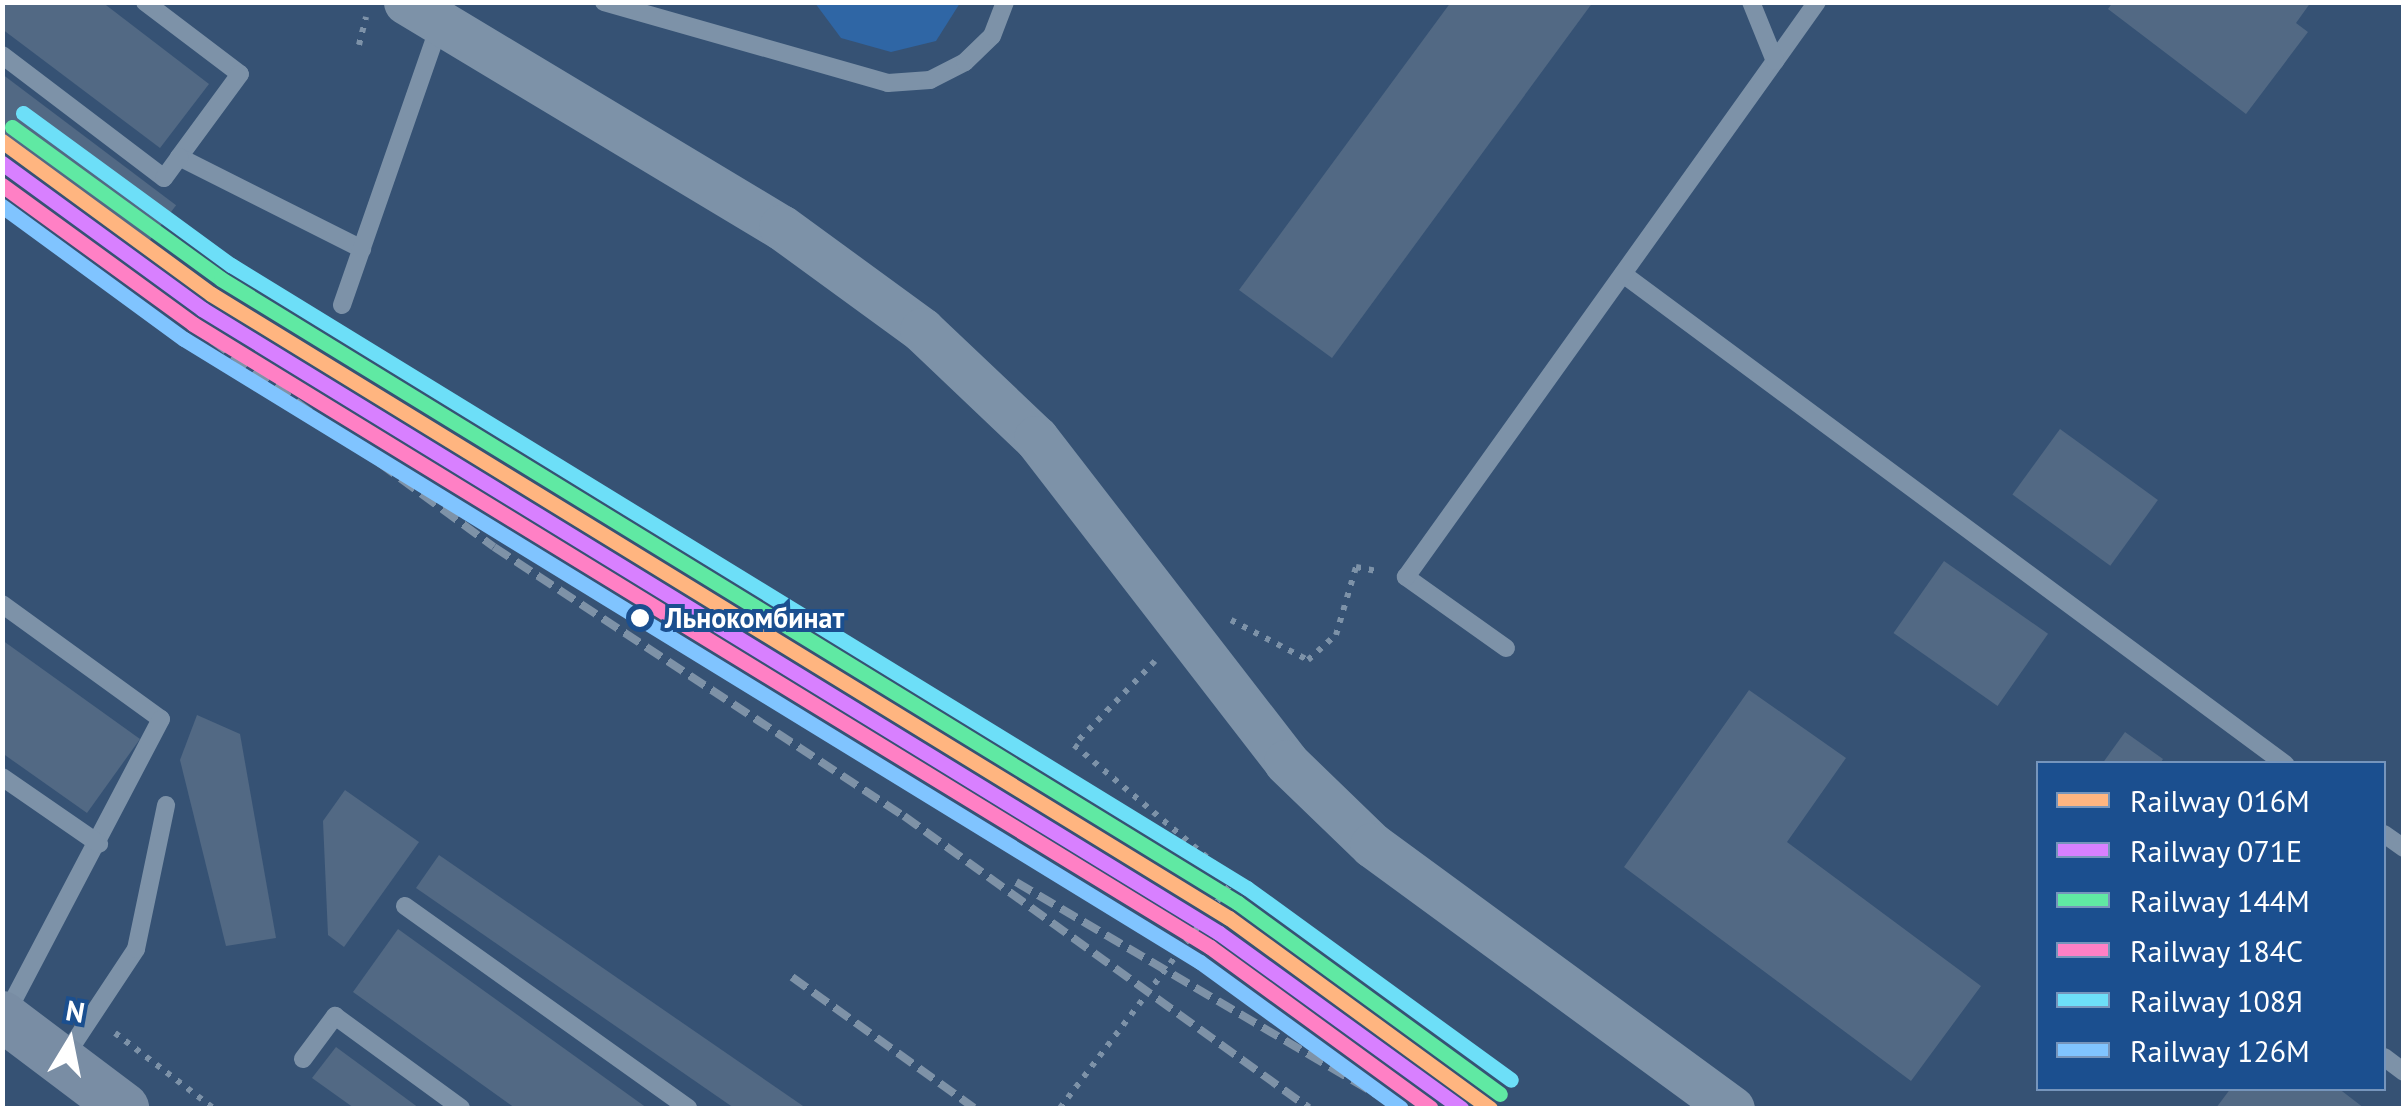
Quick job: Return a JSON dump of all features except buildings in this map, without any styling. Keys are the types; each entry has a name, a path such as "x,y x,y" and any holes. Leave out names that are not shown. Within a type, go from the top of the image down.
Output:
{"main road":[{"path":"3,1016 124,1108"}],"street":[{"path":"431,9 781,227 922,330 1036,438 1286,762 1372,845 1732,1108"}],"lane":[{"path":"2,54 164,178 240,74 145,2"},
{"path":"607,3 642,2"},
{"path":"607,3 888,84 930,80 965,62 992,36 1005,2"},
{"path":"1751,2 1776,61"},
{"path":"1506,648 1406,577 1817,2"},
{"path":"342,306 431,9"},
{"path":"179,157 362,249"},
{"path":"1622,274 2282,761"},
{"path":"2,604 161,719 99,844 3,1016"},
{"path":"2,777 99,844"},
{"path":"62,1061 136,949 166,805"},
{"path":"405,906 688,1108"},
{"path":"303,1058 335,1016 462,1108"}],"path":[{"path":"359,45 369,2"},
{"path":"1060,1108 1234,880 1074,745"}],"shaded area":[{"path":"815,3 960,3 936,41 891,52 841,38"}],"railway":[{"path":"2,186 494,547 904,816 1309,1108"},
{"path":"1016,882 1400,1108"},
{"path":"792,977 974,1108"}],"rail line":[{"name":"108Я","path":"23,113 231,265 1247,888 1511,1080"},
{"name":"144М","path":"12,127 221,279 1238,903 1500,1094"},
{"name":"016М","path":"2,141 211,294 1229,918 1490,1108"},
{"name":"071Е","path":"2,163 202,309 1219,933 1461,1108"},
{"name":"184С","path":"2,185 193,324 1210,947 1431,1108"},
{"name":"126М","path":"2,206 184,339 1200,962 1401,1108"}],"place":[{"name":"Льнокомбинат","path":"640,618"}]}
